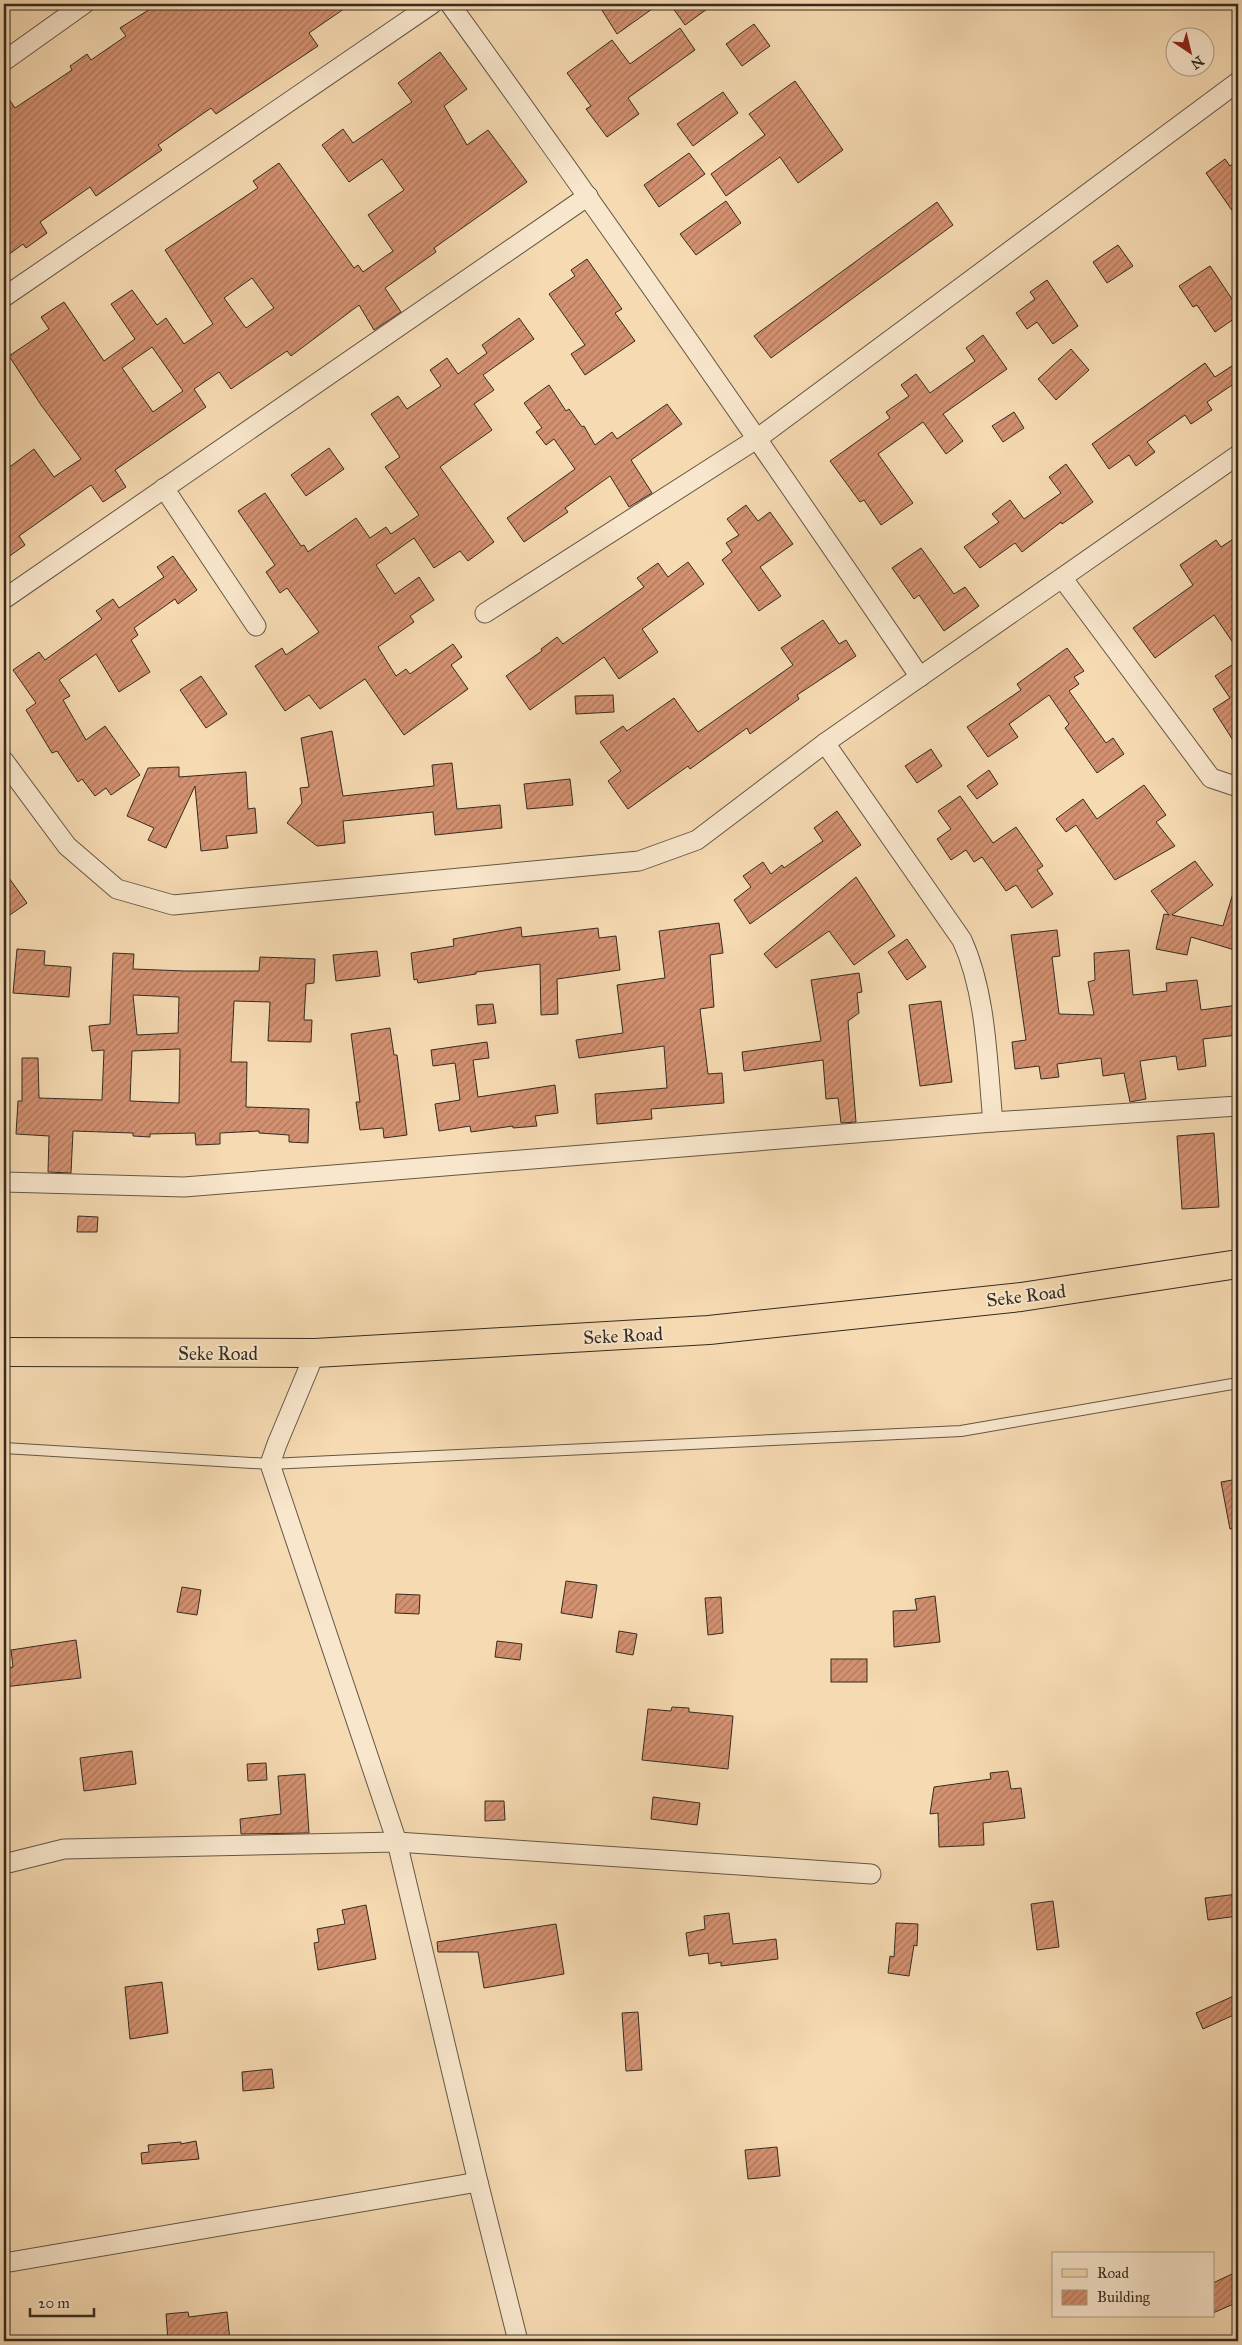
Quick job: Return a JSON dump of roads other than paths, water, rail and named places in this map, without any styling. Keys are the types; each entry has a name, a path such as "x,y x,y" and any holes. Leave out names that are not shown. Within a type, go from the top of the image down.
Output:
{"main road":[{"name":"Seke Road","path":"4,1352 315,1353 709,1330 1021,1297 1238,1264"}],"street":[{"path":"4,61 84,4"},
{"path":"4,297 432,4"},
{"path":"450,4 758,438 920,677"},
{"path":"485,613 758,438 1238,82"},
{"path":"4,599 588,196"},
{"path":"4,761 67,846 117,889 174,905 639,861 697,840 826,743 1238,455"},
{"path":"164,488 256,626"},
{"path":"1063,579 1211,778 1238,787"},
{"path":"826,743 962,940 972,962 978,987 993,1122"},
{"path":"4,1182 184,1187 993,1122 1238,1106"},
{"path":"315,1353 276,1444 270,1464 398,1842 478,2182 518,2341"},
{"path":"4,1864 64,1849 398,1842 871,1874"},
{"path":"4,2263 478,2182"}],"lane":[{"path":"4,1448 270,1464 961,1431 1238,1383"}]}
